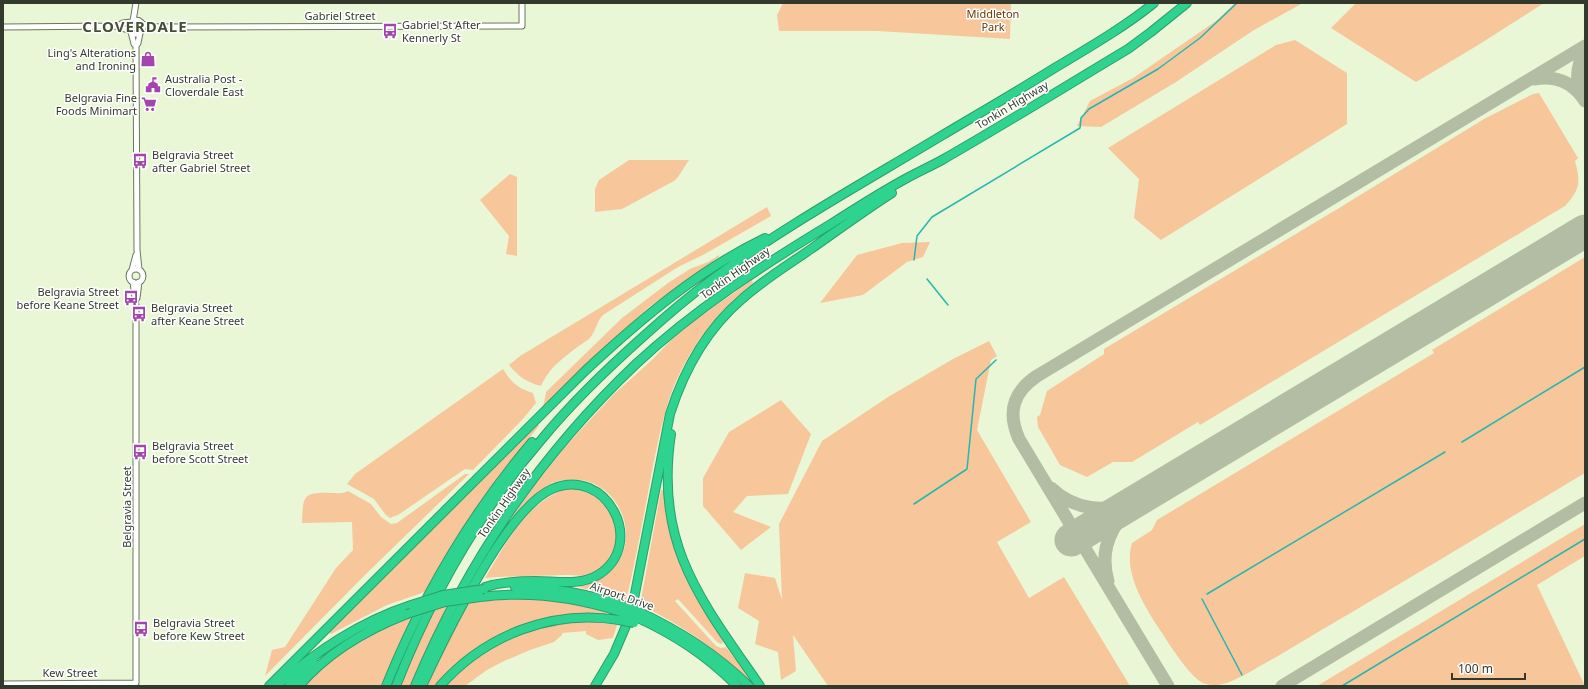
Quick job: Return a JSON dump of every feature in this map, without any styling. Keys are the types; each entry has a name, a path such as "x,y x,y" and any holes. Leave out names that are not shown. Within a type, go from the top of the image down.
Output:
{"highway":[{"name":"Tonkin Highway","path":"396,686 412,648 444,584 461,553 497,497 542,438 572,405 671,311 726,269 794,225 1100,41 1154,3"},
{"name":"Tonkin Highway","path":"416,686 434,643 452,606 483,553 533,479 562,442 599,402 637,364 666,338 698,312 750,275 902,181 938,162 1128,49 1187,3"},
{"path":"595,686 614,654 631,614 670,414 681,383 704,342 722,319 742,299 780,270 938,162"},
{"path":"269,686 580,376 628,331 676,293 710,269 756,242 794,225"},
{"path":"386,686 414,621 434,582 474,518 500,482 549,422 586,383 637,336 671,311"},
{"path":"681,383 671,431 667,466 668,500 674,535 687,573 700,597 760,686"},
{"path":"422,686 478,578 504,538 533,503 553,489 572,485 598,492 612,506 620,524 620,545 612,561 598,575 588,580 574,582 507,582 485,588"},
{"name":"Airport Drive","path":"350,632 374,620 411,605 443,595 485,588 529,587 565,591 596,598 621,613 668,626 698,644 725,664 749,686"},
{"path":"299,686 324,661 349,642 375,627 407,614 446,602 507,594 553,597 593,604 636,617 681,640 703,656 738,686"},
{"path":"440,686 457,668 487,645 520,629 564,619 605,618 621,613"},
{"path":"276,686 318,651 350,632"},
{"path":"289,686 312,661 350,632"}],"street":[{"path":"136,3 136,10 129,26 134,44 136,46"},
{"name":"Gabriel Street","path":"141,23 158,27 522,26 522,3"},
{"path":"136,10 141,23 141,32 136,46 137,250 139,269 143,275 142,279 136,282 130,279 129,276 137,250"},
{"path":"117,26 123,23 141,23"},
{"path":"3,28 117,26 136,34 141,32"},
{"name":"Gabriel Street","path":"141,32 158,27"},
{"path":"132,270 139,269"},
{"name":"Belgravia Street","path":"136,282 136,683"},
{"name":"Kew Street","path":"3,684 136,683"}],"green space":[{"name":"Middleton Park","path":"783,3 1011,3 1010,39 877,31 779,31 777,15"},
{"path":"1235,3 1303,3 1254,30 1176,82 1101,127 1077,126 1090,101 1133,78 1216,21"},
{"path":"1356,3 1544,3 1475,47 1416,82 1331,28"},
{"path":"1295,40 1347,73 1347,124 1161,240 1134,218 1139,179 1108,148 1276,45"},
{"path":"1539,93 1578,158 1575,161 1578,175 1578,185 1574,195 1565,206 1200,425 1198,422 1132,462 1113,462 1087,477 1060,465 1038,427 1037,417 1040,415 1047,391 1104,354 1104,349 1484,119 1533,94"},
{"path":"629,160 689,160 674,181 622,209 595,212 595,189 599,180"},
{"path":"510,174 517,177 517,256 506,254 509,236 480,200"},
{"path":"767,207 771,216 703,255 678,267 603,315 589,339 556,365 544,379 541,386 531,383 523,378 509,365 520,356"},
{"path":"930,242 923,257 907,262 863,295 820,303 857,255 902,243"},
{"path":"719,255 719,257 649,307 540,413 546,392 622,318 668,283 690,269 708,262"},
{"path":"1585,257 1585,473 1278,656 1240,677 1227,683 1214,685 1206,684 1193,676 1173,650 1141,598 1132,576 1130,565 1132,543 1152,530 1157,520 1434,353 1432,350"},
{"path":"752,280 753,283 727,306 704,332 686,362 671,394 659,435 626,601 578,587 579,585 599,579 613,569 622,555 626,540 625,524 620,509 611,496 598,486 582,480 570,479 559,481 552,483 541,490 515,519 512,517 564,448 613,395 691,323"},
{"path":"989,341 997,356 991,360 977,430 1031,522 997,542 1029,598 1064,577 1130,686 828,686 793,635 796,671 781,680 778,652 755,644 759,621 738,608 745,573 775,578 782,600 779,524 822,441 888,397 953,359"},
{"path":"503,369 515,384 533,393 536,403 522,420 473,470 465,469 398,515 390,518 385,514 374,499 347,484 355,474"},
{"path":"781,400 811,434 788,494 747,496 733,512 771,527 741,550 703,506 703,478 729,432"},
{"path":"537,424 539,426 507,465 463,527 425,592 387,605 331,634 328,632"},
{"path":"465,474 469,474 367,573 265,676 272,650 285,647 336,568 353,550 352,522 302,523 303,506 306,497 315,493 344,493 348,491 371,504 381,517 391,524 397,523"},
{"path":"571,488 595,493 616,519 616,543 614,551 605,565 593,574 579,576 515,576 485,578 510,537 530,512 542,501 556,493"},
{"path":"661,490 664,490 674,543 688,581 718,630 723,643 721,644 717,642 678,599 675,601 716,646 721,648 726,647 735,659 737,658 752,678 749,681 698,638 655,612 640,605"},
{"path":"1585,524 1585,556 1537,585 1585,686 1317,686"},
{"path":"519,599 563,603 606,614 566,615 527,624 508,631 474,650 452,668 437,686 426,686 468,602"},
{"path":"448,606 412,686 400,686 434,609"},
{"path":"413,616 382,686 305,686 328,664 354,644 383,628"},
{"path":"595,622 617,625 613,638 598,640 586,634 586,631 562,633 562,635 554,642 502,662 487,670 465,686 445,686 478,657 513,637 552,625"}],"waterway":[{"path":"914,260 917,236 932,217 1080,128 1081,118 1089,109 1158,69 1200,38 1237,3"},
{"path":"927,279 948,305"},
{"path":"914,504 967,469 976,379 996,360"},
{"path":"1462,442 1585,367"},
{"path":"1207,594 1445,452"},
{"path":"1342,686 1585,539"},
{"path":"1202,599 1242,675"}],"taxiway":[{"path":"1168,686 1019,439 1013,420 1013,411 1014,403 1022,389 1037,376 1585,46"},
{"path":"1582,95 1578,84 1578,73 1580,62 1585,51"},
{"path":"1534,79 1550,78 1563,81 1575,89 1585,101"},
{"path":"1580,234 1585,230"},
{"path":"1051,488 1070,501 1090,507 1112,508 1133,502"},
{"path":"1108,581 1105,569 1105,557 1110,536 1122,517 1139,500"},
{"path":"1282,686 1585,503"}],"runway":[{"path":"1071,540 1585,231"}],"place":[{"name":"Gabriel St After Kennerly St","path":"390,31"},
{"name":"Ling's Alterations and Ironing","path":"148,59"},
{"name":"Australia Post - Cloverdale East","path":"153,85"},
{"name":"Belgravia Fine Foods Minimart","path":"149,104"},
{"name":"Belgravia Street after Gabriel Street","path":"140,161"},
{"name":"Belgravia Street before Keane Street","path":"131,298"},
{"name":"Belgravia Street after Keane Street","path":"139,314"},
{"name":"Belgravia Street before Scott Street","path":"140,452"},
{"name":"Belgravia Street before Kew Street","path":"141,629"}],"district":[{"name":"CLOVERDALE","path":"135,27"}]}
